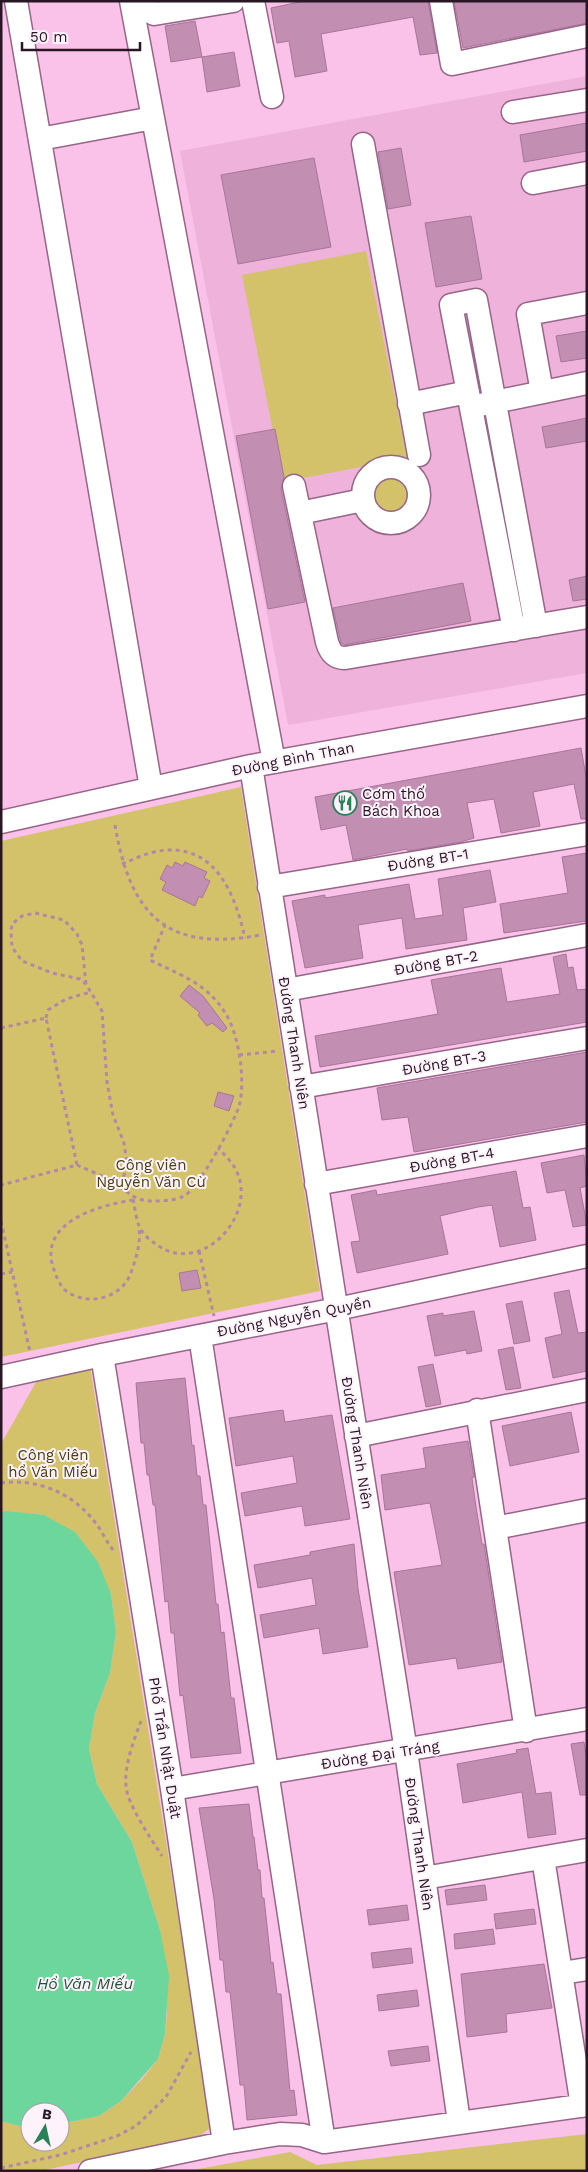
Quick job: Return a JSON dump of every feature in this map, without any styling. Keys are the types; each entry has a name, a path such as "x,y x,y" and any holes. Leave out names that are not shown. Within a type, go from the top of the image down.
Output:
{"street":[{"path":"16,1 151,788"},
{"path":"131,1 274,762"},
{"path":"150,8 233,1"},
{"path":"253,1 272,97"},
{"path":"441,1 452,64 587,36"},
{"path":"513,112 587,100"},
{"path":"40,139 153,118"},
{"path":"363,144 419,455"},
{"path":"533,183 587,173"},
{"path":"476,300 494,402 525,628 469,399 450,305 476,300"},
{"path":"542,392 528,314 587,303"},
{"path":"409,404 469,399 494,402 587,383"},
{"path":"294,486 327,642 331,653 336,657 344,658 587,617"},
{"path":"300,512 363,500"},
{"name":"Đường Bình Than","path":"1,822 251,766 587,706"},
{"name":"Đường Thanh Niên","path":"251,766 406,1751 459,2122"},
{"name":"Đường BT-1","path":"269,887 587,834"},
{"name":"Đường BT-2","path":"286,990 587,935"},
{"name":"Đường BT-3","path":"301,1088 587,1038"},
{"name":"Đường BT-4","path":"316,1184 587,1136"},
{"name":"Đường Nguyễn Quyền","path":"1,1376 337,1309 587,1256"},
{"path":"200,1336 324,2142"},
{"name":"Phố Trần Nhật Duật","path":"102,1355 172,1789 224,2143"},
{"path":"356,1436 477,1410 587,1390"},
{"path":"477,1410 526,1731"},
{"path":"495,1528 587,1510"},
{"name":"Đường Đại Tráng","path":"172,1789 526,1731 587,1719"},
{"path":"424,1878 587,1850"},
{"path":"90,2171 224,2143 280,2134 302,2135 324,2142 584,2105 543,1858"},
{"path":"562,1973 587,1969"}],"path":[{"path":"115,825 122,864 132,890 146,911 165,925 177,932 194,937 235,940 266,934"},
{"path":"122,864 159,851 172,850 191,854 208,862 220,874 228,887 245,938"},
{"path":"86,984 80,979 52,973 22,961 12,947 12,924 22,916 35,913 64,920 77,934 82,945 86,984 102,1011 107,1082 113,1115 124,1143 127,1164 121,1186"},
{"path":"1,1185 77,1165 121,1186 133,1199 140,1237 134,1265 127,1280 120,1291 108,1296 86,1299 66,1291 60,1285 52,1260 54,1245 59,1233 72,1220 102,1206 133,1199 149,1201 171,1200 184,1196 195,1186 240,1106 239,1055 234,1032 226,1013 214,999 184,974 150,960 165,925"},
{"path":"77,1165 46,1018 48,1010 56,1004 90,992"},
{"path":"1,1028 46,1018"},
{"path":"239,1055 295,1050"},
{"path":"139,1226 148,1238 164,1250 190,1255 223,1236 233,1223 240,1201 240,1185 237,1171 218,1148"},
{"path":"1,1221 30,1356"},
{"path":"1,1249 7,1248"},
{"path":"199,1251 214,1316"},
{"path":"1,1274 12,1272"},
{"path":"1,1483 22,1482 38,1484 63,1494 81,1506 97,1525 116,1554"},
{"path":"143,1717 132,1750 126,1787 138,1816 166,1861"},
{"path":"2,2167 60,2155 117,2136 136,2126 166,2097 188,2056 194,2049"}],"shaded area":[{"path":"587,76 587,673 288,725 180,151"}],"green space":[{"path":"366,251 407,458 283,482 242,275"},
{"path":"386,472 396,472 410,482 414,495 410,508 404,514 396,518 386,518 372,508 368,500 368,490 378,476"},
{"name":"Công viên Nguyễn Văn Cừ","path":"241,787 320,1291 1,1357 1,841"},
{"name":"Công viên hồ Văn Miếu","path":"90,1366 211,2122 209,2129 201,2135 166,2144 40,2171 1,2171 1,2121 20,2126 20,2152 70,2152 70,2122 99,2116 121,2101 158,2059 165,2034 167,2013 160,1930 132,1842 97,1784 89,1749 95,1713 110,1673 116,1632 111,1594 44,1515 1,1512 1,1444 40,1375"},
{"path":"587,2134 587,2171 188,2171 290,2152 317,2165"}],"water":[{"name":"Hồ Văn Miếu","path":"1,1512 44,1515 75,1532 98,1562 111,1594 116,1632 110,1673 95,1713 89,1749 97,1784 132,1842 160,1930 169,1976 165,2034 158,2059 121,2101 99,2116 70,2122 70,2102 20,2102 20,2126 1,2121"}],"building":[{"path":"304,1 428,1 437,53 420,55 413,17 321,34 327,71 295,77 289,41 277,43 271,8"},
{"path":"454,1 587,1 587,23 463,48"},
{"path":"195,21 202,57 171,62 165,26"},
{"path":"234,52 240,86 207,92 202,57"},
{"path":"587,123 587,151 524,162 520,135"},
{"path":"401,148 411,205 388,209 378,152"},
{"path":"314,158 331,247 238,264 221,175"},
{"path":"471,216 482,279 436,287 425,223"},
{"path":"587,331 587,358 561,362 556,336"},
{"path":"587,418 587,441 546,448 542,427"},
{"path":"275,429 284,477 281,489 305,602 268,609 236,436"},
{"path":"587,576 587,599 573,601 569,580"},
{"path":"463,583 471,621 344,645 341,643 333,608"},
{"path":"581,748 587,782 587,819 581,819 574,784 533,792 540,826 501,833 494,799 467,803 474,838 461,842 408,851 407,849 353,860 346,825 321,830 315,797"},
{"path":"587,853 587,921 504,933 500,904 568,893 562,857"},
{"path":"175,862 183,866 185,862 207,872 204,878 210,881 202,898 199,896 195,906 162,890 166,882 160,879 167,865 172,868"},
{"path":"490,870 496,902 463,908 467,940 406,949 402,918 358,925 363,958 305,968 292,901 325,895 325,898 409,884 415,919 443,915 438,879"},
{"path":"566,954 568,968 573,967 577,990 587,989 587,1022 320,1067 315,1036 438,1014 431,980 501,968 507,1002 560,994 553,957"},
{"path":"189,985 203,996 227,1028 223,1032 212,1023 207,1026 198,1015 200,1013 180,996"},
{"path":"587,1052 587,1122 414,1152 408,1117 382,1120 377,1088"},
{"path":"218,1092 234,1096 229,1111 214,1106"},
{"path":"584,1155 587,1186 580,1188 587,1225 573,1227 565,1190 547,1193 541,1163"},
{"path":"516,1171 523,1208 530,1207 536,1240 500,1247 492,1205 478,1207 440,1216 448,1254 357,1273 351,1242 360,1241 351,1195 376,1190 377,1195"},
{"path":"197,1270 201,1288 182,1291 179,1273"},
{"path":"569,1290 578,1333 587,1332 587,1371 553,1378 545,1338 562,1334 554,1293"},
{"path":"522,1301 530,1341 514,1344 506,1304"},
{"path":"474,1311 482,1351 467,1354 466,1350 435,1356 427,1316 443,1313 443,1316"},
{"path":"513,1347 521,1388 506,1390 498,1350"},
{"path":"433,1364 441,1404 426,1407 418,1367"},
{"path":"185,1378 192,1446 194,1445 197,1476 200,1476 203,1505 206,1505 216,1604 218,1604 221,1633 224,1632 231,1698 234,1698 241,1753 191,1758 183,1695 180,1696 174,1633 171,1633 168,1601 165,1602 155,1505 153,1505 149,1475 147,1475 144,1443 141,1443 136,1383"},
{"path":"283,1410 285,1422 332,1415 350,1519 305,1526 302,1506 245,1516 241,1493 297,1483 293,1456 236,1466 229,1418"},
{"path":"571,1412 579,1452 510,1466 502,1426"},
{"path":"468,1441 474,1477 472,1478 476,1507 482,1544 484,1544 502,1662 458,1669 456,1658 409,1665 394,1572 442,1565 430,1503 385,1510 381,1475 426,1468 423,1448"},
{"path":"354,1544 358,1589 368,1647 323,1654 319,1628 264,1638 260,1615 316,1605 312,1578 258,1588 254,1565 310,1555 310,1552"},
{"path":"584,1742 587,1761 587,1795 580,1795 571,1744"},
{"path":"528,1748 536,1794 551,1792 556,1834 528,1838 522,1792 463,1803 457,1764 517,1753 516,1750"},
{"path":"249,1804 258,1870 260,1870 262,1898 264,1898 271,1963 273,1962 277,1994 281,1994 290,2091 294,2090 297,2115 247,2120 244,2085 240,2085 230,1992 226,1992 223,1960 220,1960 214,1899 199,1808"},
{"path":"485,1885 487,1900 447,1905 445,1890"},
{"path":"407,1905 409,1920 369,1925 367,1910"},
{"path":"534,1909 536,1924 496,1929 494,1914"},
{"path":"493,1929 495,1944 455,1949 454,1934"},
{"path":"411,1948 413,1963 373,1968 371,1953"},
{"path":"544,1964 552,2008 506,2014 507,2032 467,2037 461,1974"},
{"path":"417,1990 419,2006 379,2011 377,1995"},
{"path":"428,2046 430,2061 391,2066 388,2051"}],"place":[{"name":"Cơm thố Bách Khoa","path":"345,803"}]}
